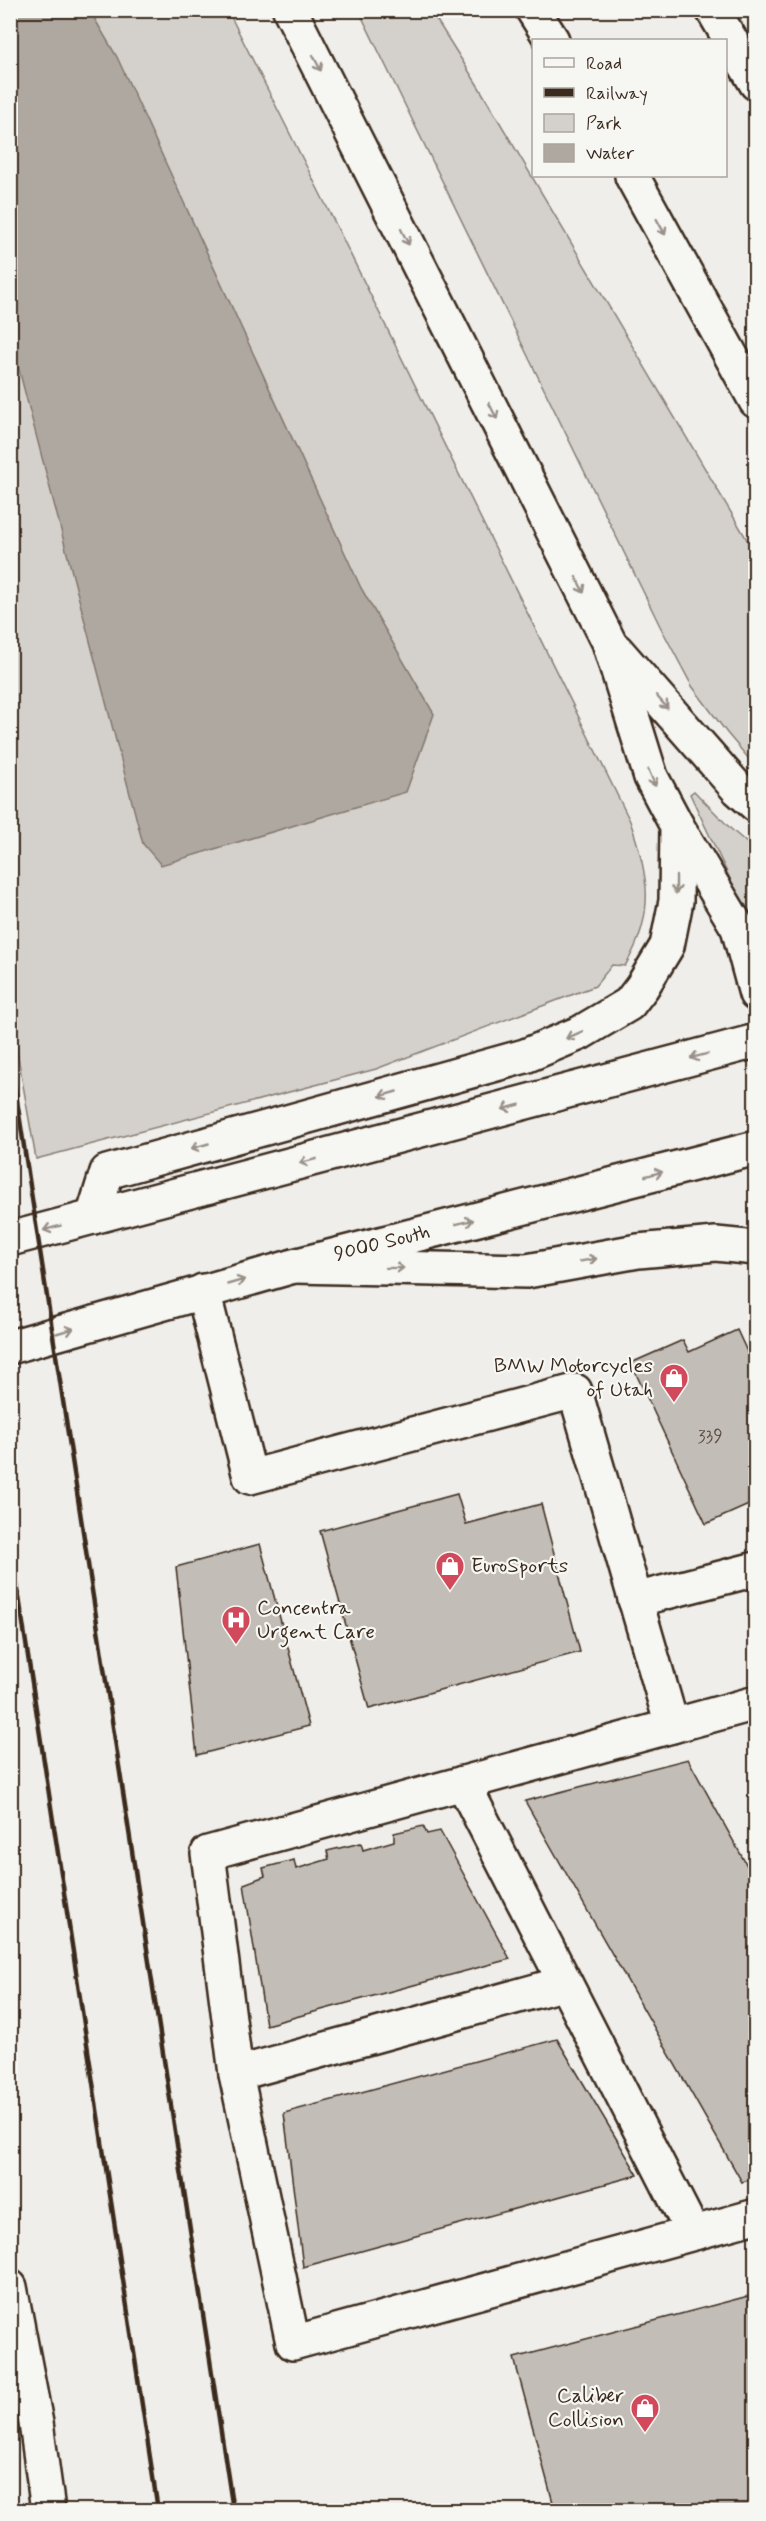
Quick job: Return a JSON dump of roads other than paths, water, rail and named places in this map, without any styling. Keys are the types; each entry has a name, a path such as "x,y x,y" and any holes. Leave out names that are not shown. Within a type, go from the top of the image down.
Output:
{"main road":[{"path":"290,10 609,642 651,777 677,826 738,928 756,994"},
{"path":"533,10 551,39"},
{"path":"713,10 756,83"},
{"path":"633,177 756,400"},
{"path":"609,642 738,789 756,805"},
{"path":"93,1217 107,1172 525,1056 580,1033 629,1004 667,946 676,901 677,826"},
{"path":"10,1239 364,1147 756,1041"},
{"name":"9000 South","path":"10,1347 294,1266 756,1148"},
{"path":"294,1266 527,1272 638,1251 716,1244 756,1248"},
{"path":"203,1292 249,1477 575,1391 672,1726"},
{"path":"635,1600 756,1569"},
{"path":"756,1703 208,1853 236,2074 293,2343 756,2216"},
{"path":"463,1783 693,2233"},
{"path":"236,2074 565,1983"},
{"path":"10,2287 36,2423 48,2511"}],"water":[{"path":"10,11 90,11 117,57 361,588 434,714 406,792 161,865 143,844 11,339"}],"railway":[{"path":"10,1055 233,2510"},
{"path":"10,1538 158,2510"}],"place":[{"name":"BMW Motorcycles of Utah","path":"674,1404"},
{"name":"EuroSports","path":"450,1592"},
{"name":"Concentra Urgent Care","path":"236,1646"},
{"name":"Caliber Collision","path":"645,2434"}]}
